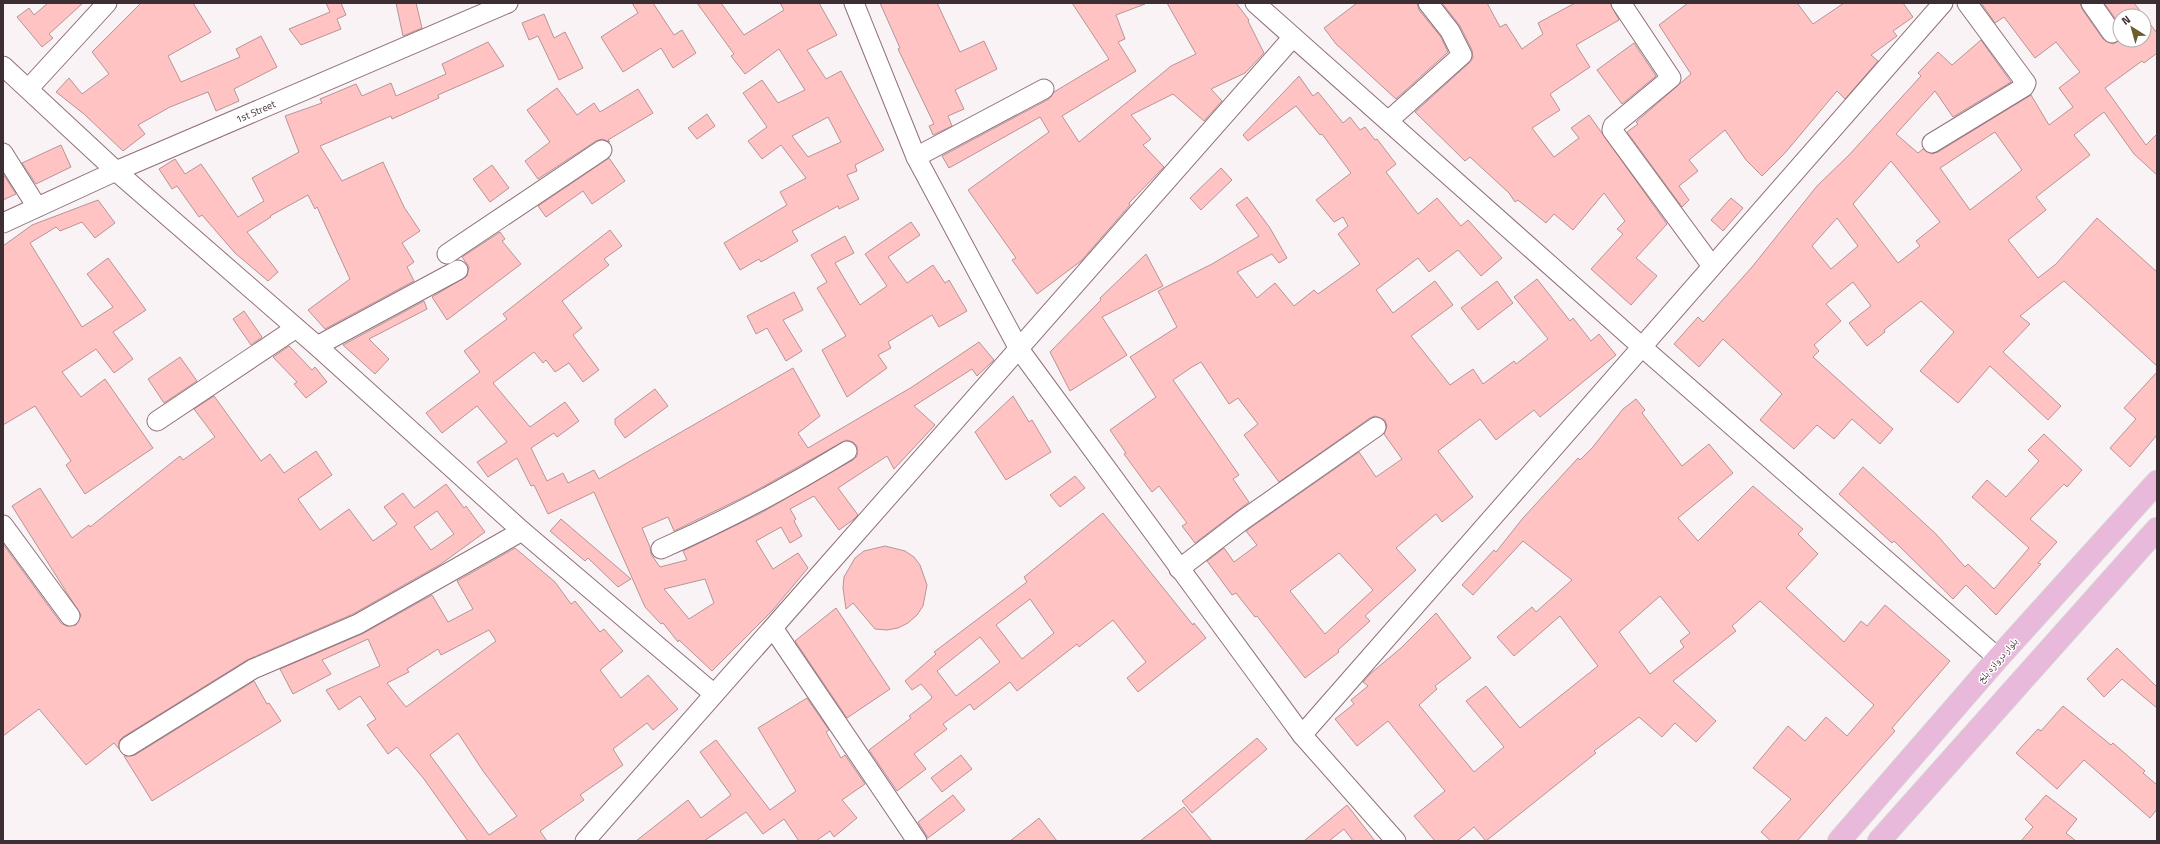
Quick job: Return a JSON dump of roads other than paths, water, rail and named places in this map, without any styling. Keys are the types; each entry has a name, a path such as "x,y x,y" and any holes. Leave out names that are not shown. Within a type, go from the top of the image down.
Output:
{"main road":[{"name":"بلوار دروازه بلخ","path":"1839,841 1998,658 2157,482"},
{"path":"1878,841 2157,529"}],"street":[{"path":"29,88 107,3"},
{"name":"1st Street","path":"3,223 116,171 508,3"},
{"path":"854,3 916,157 1019,349 1302,735 1396,841"},
{"path":"1255,3 1642,347 1998,658"},
{"path":"1388,121 1462,55 1450,31 1428,3"},
{"path":"1621,3 1671,78 1613,126 1612,130 1712,266"},
{"path":"1302,735 1943,3"},
{"path":"1932,143 2024,87 2026,83 1967,3"},
{"path":"2091,3 2112,33"},
{"path":"584,841 1293,37"},
{"path":"3,66 29,88 116,171 317,346 522,531 714,694"},
{"path":"916,157 1044,89"},
{"path":"317,346 452,262 602,150"},
{"path":"3,154 37,208"},
{"path":"157,421 296,328"},
{"path":"1179,569 1243,520 1376,427"},
{"path":"661,549 713,526 802,479 847,451"},
{"path":"3,525 70,616"},
{"path":"129,746 253,669 358,624 522,531"},
{"path":"773,628 917,841"}]}
